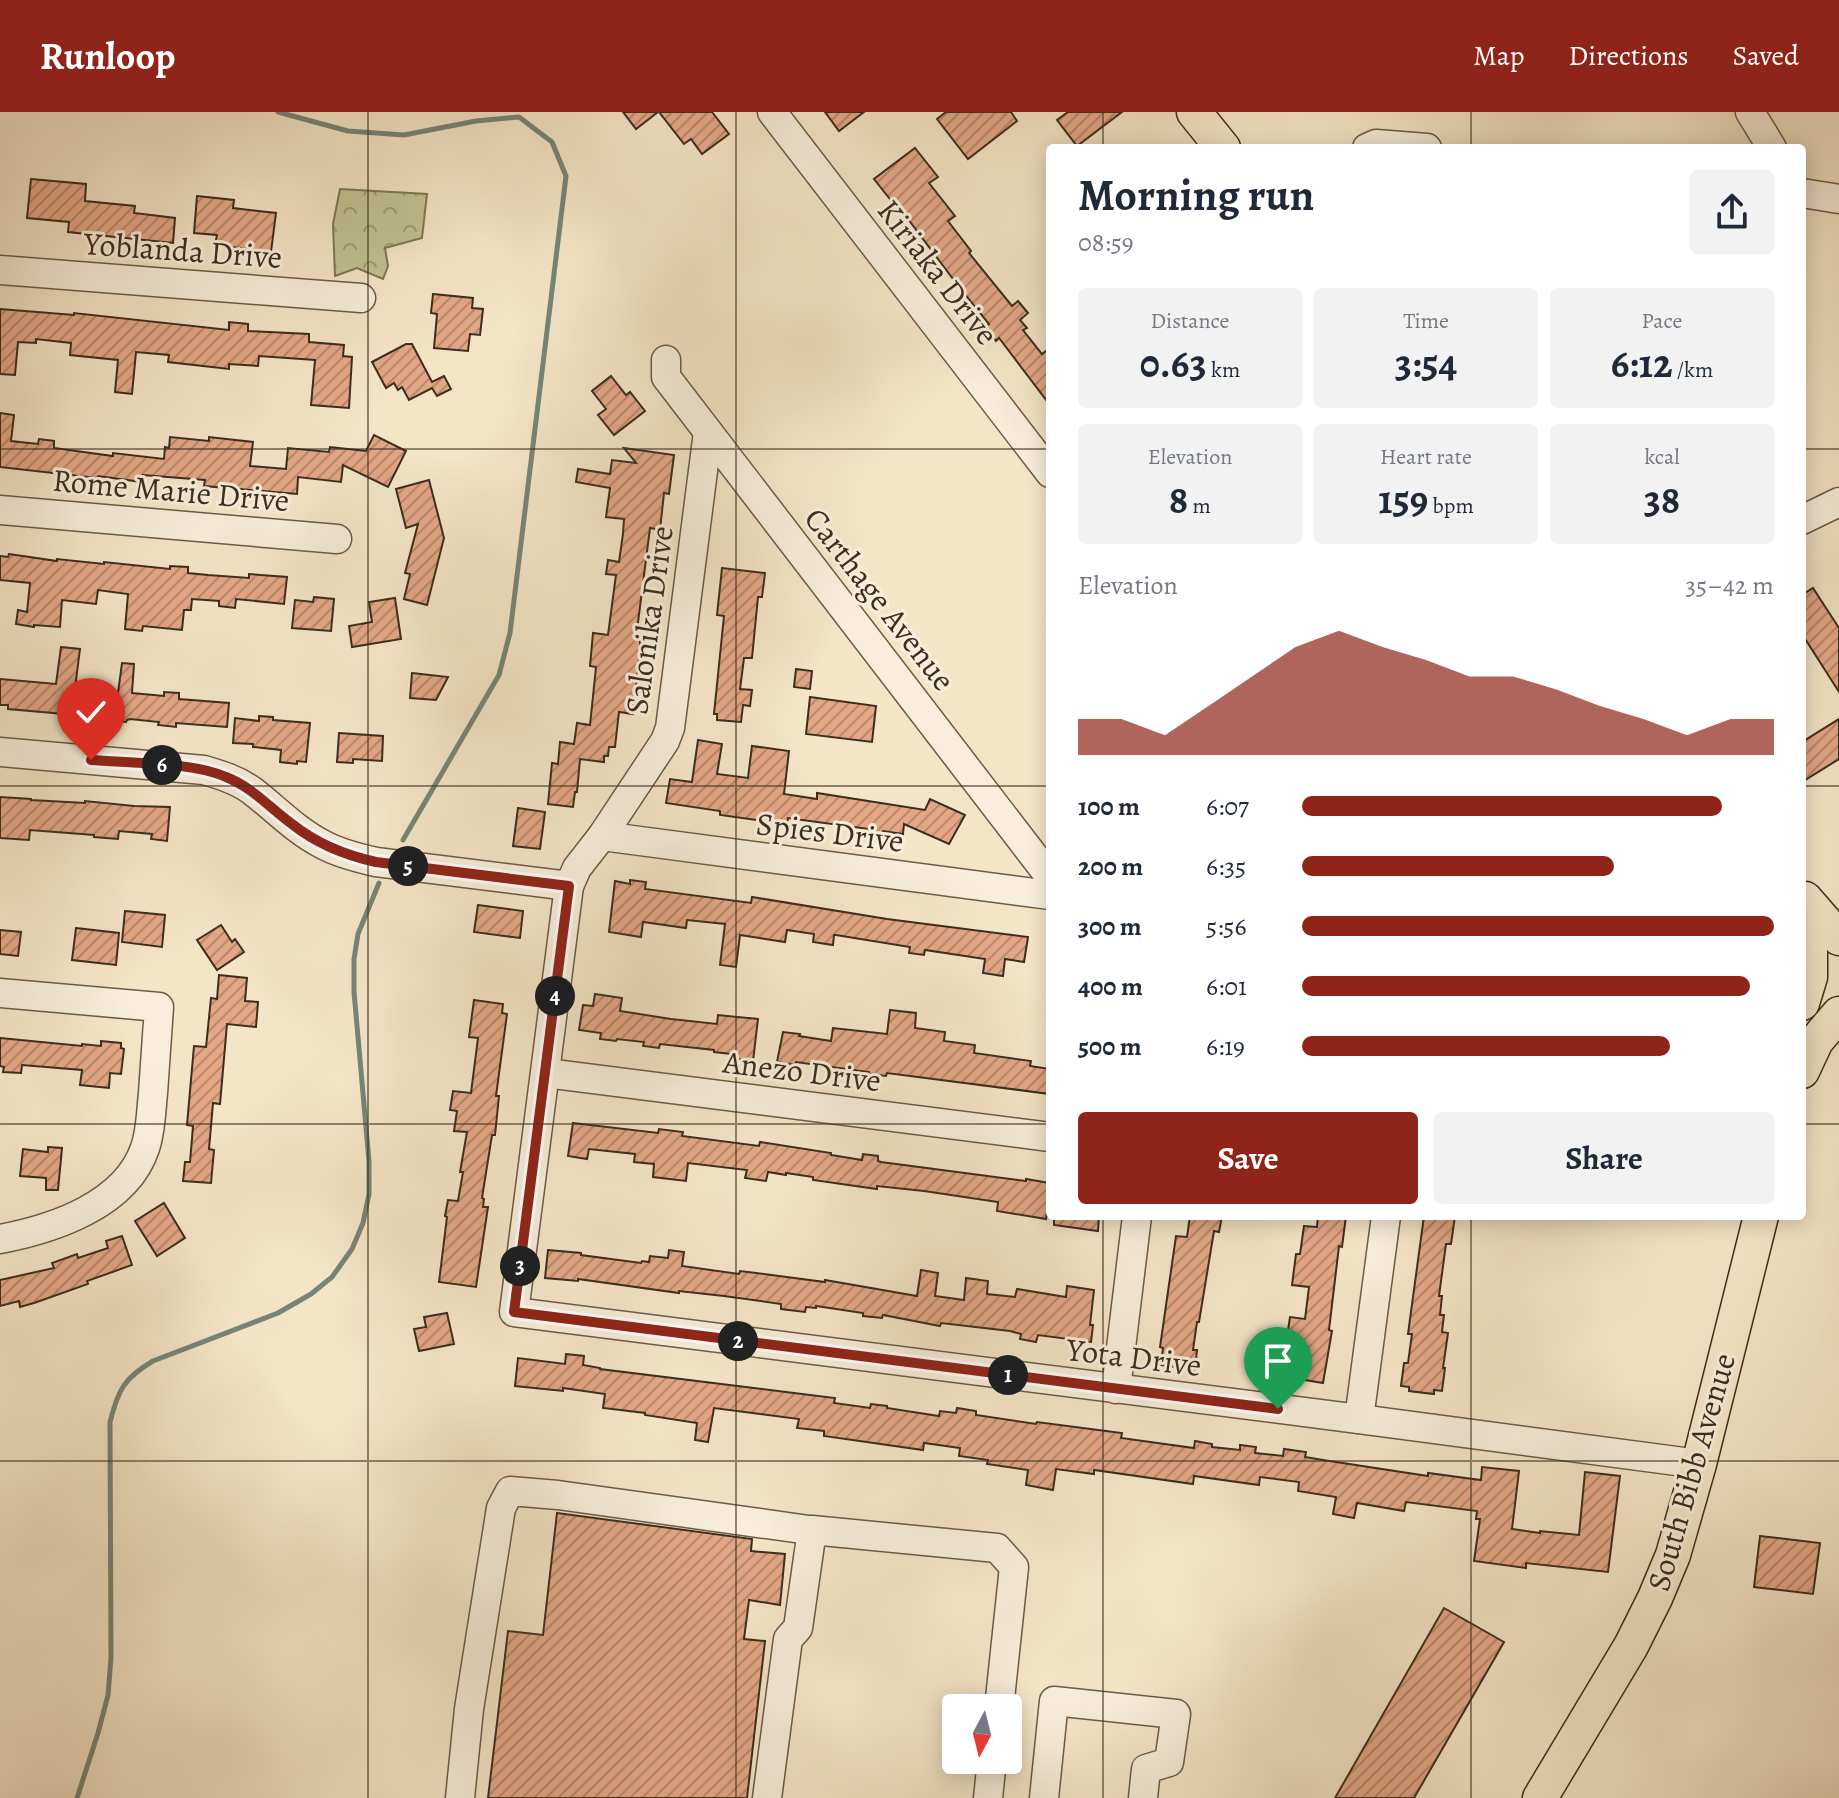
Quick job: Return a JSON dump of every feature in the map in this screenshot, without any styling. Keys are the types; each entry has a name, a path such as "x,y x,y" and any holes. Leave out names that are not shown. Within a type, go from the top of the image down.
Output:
{"main road":[{"path":"1194,112 1220,144"},
{"path":"1806,900 1839,938"},
{"path":"1806,900 1810,977 1806,990"},
{"path":"1806,1062 1816,1041 1839,1014"},
{"name":"South Bibb Avenue","path":"1540,1798 1631,1646 1673,1555 1760,1220"}],"street":[{"name":"Kiriaka Drive","path":"772,112 1046,468"},
{"path":"1750,112 1770,144"},
{"path":"1806,194 1839,199"},
{"name":"Yoblanda Drive","path":"0,270 361,298"},
{"name":"Carthage Avenue","path":"666,360 666,377 1046,872"},
{"name":"Salonika Drive","path":"514,1312 569,886 577,868 602,836 665,741 670,728 708,432"},
{"path":"1806,518 1839,502"},
{"name":"Rome Marie Drive","path":"0,510 337,539"},
{"path":"0,752 204,770 226,776 249,789 294,826 323,845 351,856 376,862 569,886"},
{"name":"Spies Drive","path":"602,836 1046,894"},
{"path":"0,993 159,1007 150,1127 146,1147 136,1168 114,1192 78,1216 42,1230 0,1239"},
{"name":"Anezo Drive","path":"546,1073 1046,1136"},
{"path":"1116,1389 1137,1220"},
{"path":"1359,1419 1385,1220"},
{"name":"Yota Drive","path":"514,1312 1699,1464"},
{"path":"460,1798 469,1709 501,1508 510,1491 816,1531 997,1548 1014,1567 1000,1694"},
{"path":"767,1798 788,1639 798,1628 812,1530 816,1531"},
{"path":"1044,1798 1054,1701 1176,1714 1169,1762 1146,1769 1143,1798"},
{"path":"988,1798 991,1774"}],"green space":[{"path":"340,189 427,194 422,238 385,248 388,266 383,279 357,268 335,276 333,224"}],"building":[{"path":"623,112 658,112 636,129"},
{"path":"659,112 712,112 729,134 702,154 691,139 684,144"},
{"path":"825,112 864,112 839,131"},
{"path":"946,112 1011,112 1017,121 968,159 937,119"},
{"path":"1068,112 1122,112 1080,144 1075,144 1057,120"},
{"path":"915,148 938,177 929,183 955,216 948,221 971,251 969,253 1012,306 1018,301 1028,313 1020,320 1027,328 1023,330 1042,354 1046,351 1046,400 999,338 996,341 985,327 989,324 874,179"},
{"path":"31,179 86,184 85,201 135,206 134,213 175,218 173,243 68,232 69,222 27,218"},
{"path":"197,196 234,200 233,208 276,213 271,252 215,245 217,235 194,233"},
{"path":"433,294 473,298 472,308 483,309 480,335 470,334 468,351 434,348 437,314 431,313"},
{"path":"0,309 74,313 229,330 229,322 248,324 248,331 309,334 309,342 344,345 343,356 352,357 349,408 311,405 315,360 259,356 258,366 229,364 229,369 168,362 169,355 136,352 132,394 115,392 118,360 70,355 71,343 36,339 36,343 18,342 15,375 0,374"},
{"path":"406,344 412,344 432,382 444,376 451,389 437,396 432,388 409,400 402,387 398,390 394,383 386,388 372,362"},
{"path":"611,376 626,395 630,392 645,411 614,435 598,415 606,409 592,391"},
{"path":"0,413 14,415 11,441 38,444 39,439 54,441 54,448 113,456 113,453 164,459 170,437 253,442 250,466 286,469 288,448 329,452 330,447 366,451 374,435 406,451 388,487 343,465 341,482 298,477 297,494 204,486 205,480 143,475 142,482 97,478 0,467"},
{"path":"624,448 674,455 669,494 664,493 660,530 650,528 636,638 640,638 640,649 633,714 619,712 615,747 609,747 604,762 580,759 573,807 548,804 552,763 558,764 560,742 574,744 577,723 590,725 596,667 590,666 593,633 608,635 616,575 606,574 608,560 619,562 623,534 624,519 606,517 610,488 576,482 578,469 610,474 612,460 636,463"},
{"path":"429,480 444,538 427,605 404,599 410,574 405,573 418,524 406,528 396,489"},
{"path":"9,554 57,561 170,569 170,566 188,567 188,573 208,575 287,577 284,604 236,599 235,608 219,606 219,601 192,599 191,610 184,610 182,630 143,626 142,631 125,629 128,594 98,590 96,604 62,600 60,627 16,624 18,610 27,612 30,583 0,580 0,556 8,557"},
{"path":"722,568 765,573 762,597 758,597 752,658 744,658 740,689 752,690 750,706 743,705 741,722 717,720 717,714 714,714 724,616 717,615"},
{"path":"1813,588 1839,628 1839,692 1806,640 1806,592"},
{"path":"314,597 334,599 331,631 292,628 295,600 313,602"},
{"path":"395,598 401,639 352,647 349,626 372,622 369,602"},
{"path":"61,647 80,649 75,688 118,693 122,663 134,664 132,693 164,696 164,692 179,693 179,699 229,703 227,727 176,723 176,727 130,719 126,722 85,718 85,721 63,720 64,714 8,709 8,705 0,705 0,679 56,684"},
{"path":"796,669 812,671 810,689 794,687"},
{"path":"412,673 448,677 436,700 410,698"},
{"path":"810,697 876,706 872,742 806,734"},
{"path":"259,716 310,723 306,762 280,762 281,750 233,743 235,718 259,721"},
{"path":"1839,719 1839,759 1806,780 1806,740"},
{"path":"339,733 383,736 382,761 353,759 353,763 337,762"},
{"path":"698,740 722,744 717,774 748,778 752,746 789,751 784,794 817,799 817,793 925,810 930,799 965,815 949,844 904,824 903,834 883,831 882,835 868,833 869,829 788,818 787,824 720,815 720,811 666,803 670,779 692,782"},
{"path":"0,797 170,807 167,841 151,839 152,834 119,831 118,839 30,830 29,840 0,838"},
{"path":"518,808 545,812 540,849 513,846"},
{"path":"630,880 646,882 645,889 751,903 752,897 887,919 1028,937 1024,962 1005,959 1003,976 983,973 985,959 925,950 924,955 909,953 910,947 836,935 833,945 813,942 814,934 787,930 785,942 740,935 736,967 720,965 725,924 687,920 686,928 643,922 641,937 609,932 615,881 630,884"},
{"path":"478,905 523,911 520,938 474,932"},
{"path":"125,911 165,915 162,947 122,942"},
{"path":"221,925 232,942 235,939 244,952 217,970 197,940"},
{"path":"76,928 119,933 116,965 72,960"},
{"path":"0,930 21,932 18,956 0,954"},
{"path":"219,975 247,978 245,1001 258,1002 256,1027 227,1024 220,1104 213,1103 209,1149 214,1150 211,1183 183,1181 185,1162 190,1162 193,1126 187,1125 194,1046 206,1047 211,998 217,999"},
{"path":"595,994 622,998 620,1011 671,1019 717,1024 718,1015 758,1019 753,1061 731,1058 732,1054 714,1050 660,1044 659,1048 643,1046 644,1042 600,1039 601,1033 579,1030 583,1005 593,1006"},
{"path":"474,1000 503,1004 502,1013 507,1014 496,1096 499,1096 495,1135 492,1135 482,1198 483,1207 488,1207 476,1287 439,1282 445,1216 448,1200 458,1201 467,1132 454,1131 457,1111 450,1110 453,1091 471,1093 478,1038 469,1037"},
{"path":"890,1010 916,1013 915,1028 945,1032 944,1041 975,1045 974,1053 1031,1061 1030,1066 1046,1068 1046,1093 777,1062 783,1032 831,1041 833,1028 887,1034"},
{"path":"0,1038 82,1046 101,1046 101,1041 121,1043 124,1049 121,1074 110,1073 109,1088 80,1085 82,1070 22,1065 21,1073 3,1072 4,1067 0,1066"},
{"path":"573,1123 658,1133 659,1129 683,1132 682,1136 759,1146 760,1142 862,1160 863,1154 878,1156 881,1162 1046,1182 1046,1219 997,1211 998,1202 924,1191 877,1186 877,1189 786,1173 768,1172 766,1181 745,1178 747,1170 688,1163 686,1181 653,1177 654,1164 634,1162 635,1154 589,1149 587,1159 568,1156"},
{"path":"48,1147 62,1148 58,1190 46,1190 46,1178 20,1176 23,1149 48,1152"},
{"path":"164,1203 185,1238 157,1256 135,1221"},
{"path":"1054,1220 1099,1220 1098,1231 1054,1225"},
{"path":"1189,1220 1221,1220 1219,1232 1214,1231 1197,1322 1193,1350 1197,1350 1195,1370 1161,1365 1163,1348 1160,1347 1176,1236 1187,1237"},
{"path":"1318,1220 1345,1220 1342,1247 1339,1246 1329,1330 1332,1331 1323,1383 1281,1376 1290,1317 1305,1319 1309,1287 1292,1285 1296,1254 1300,1254 1304,1226 1317,1227"},
{"path":"1423,1220 1454,1220 1451,1244 1446,1244 1439,1296 1442,1296 1440,1315 1444,1315 1442,1332 1448,1333 1442,1391 1434,1390 1434,1394 1409,1391 1409,1387 1401,1386 1412,1334 1408,1334"},
{"path":"122,1236 132,1265 34,1303 20,1307 19,1301 0,1306 0,1280 54,1268 52,1263 108,1248 106,1241"},
{"path":"548,1250 641,1263 649,1262 650,1256 668,1258 669,1250 684,1252 682,1266 739,1274 740,1271 825,1280 917,1296 921,1270 938,1273 935,1296 964,1300 966,1278 988,1281 987,1294 1015,1297 1017,1289 1066,1297 1067,1286 1094,1290 1091,1342 1038,1335 1036,1342 1020,1339 1021,1334 1010,1331 941,1323 940,1326 816,1306 806,1307 805,1312 781,1309 781,1304 724,1296 545,1278"},
{"path":"447,1313 454,1344 419,1351 414,1329 426,1327 424,1317"},
{"path":"566,1354 584,1356 583,1365 600,1369 835,1398 834,1403 870,1408 871,1404 939,1416 940,1411 956,1413 957,1408 976,1411 976,1415 1122,1433 1121,1438 1194,1448 1195,1441 1212,1444 1212,1447 1240,1450 1240,1445 1256,1447 1255,1453 1283,1456 1284,1449 1306,1452 1305,1457 1323,1460 1428,1476 1428,1473 1481,1480 1482,1467 1519,1471 1512,1529 1540,1533 1579,1535 1585,1472 1620,1476 1608,1572 1526,1563 1526,1568 1474,1561 1480,1519 1476,1519 1477,1511 1406,1502 1404,1511 1357,1503 1354,1518 1333,1514 1336,1497 1298,1491 1299,1482 1260,1477 1259,1485 1194,1476 1193,1484 1094,1470 1094,1474 1056,1469 1053,1490 1026,1485 1028,1470 959,1456 960,1448 924,1443 923,1450 824,1436 824,1431 797,1428 799,1419 714,1408 708,1442 695,1440 697,1423 603,1408 605,1394 515,1386 518,1358 565,1364"},
{"path":"557,1513 752,1539 751,1551 785,1554 780,1605 749,1600 744,1639 765,1641 747,1798 488,1798 508,1631 543,1635"},
{"path":"1760,1536 1820,1543 1813,1594 1754,1587"},
{"path":"1444,1608 1504,1642 1414,1798 1335,1798"}],"waterway":[{"path":"278,112 348,131 404,135 476,121 519,117 552,142 566,176 510,633 499,675 403,840"},
{"path":"77,1798 108,1695 111,1658 110,1422 119,1393 135,1373 153,1361 278,1313 311,1294 332,1277 352,1249 363,1223 369,1194 369,1161 354,992 354,959 358,934 379,883"}],"route":[{"path":"91,760 181,767 226,776 249,789 323,845 351,856 376,862 569,886 514,1312 1278,1409"}]}
